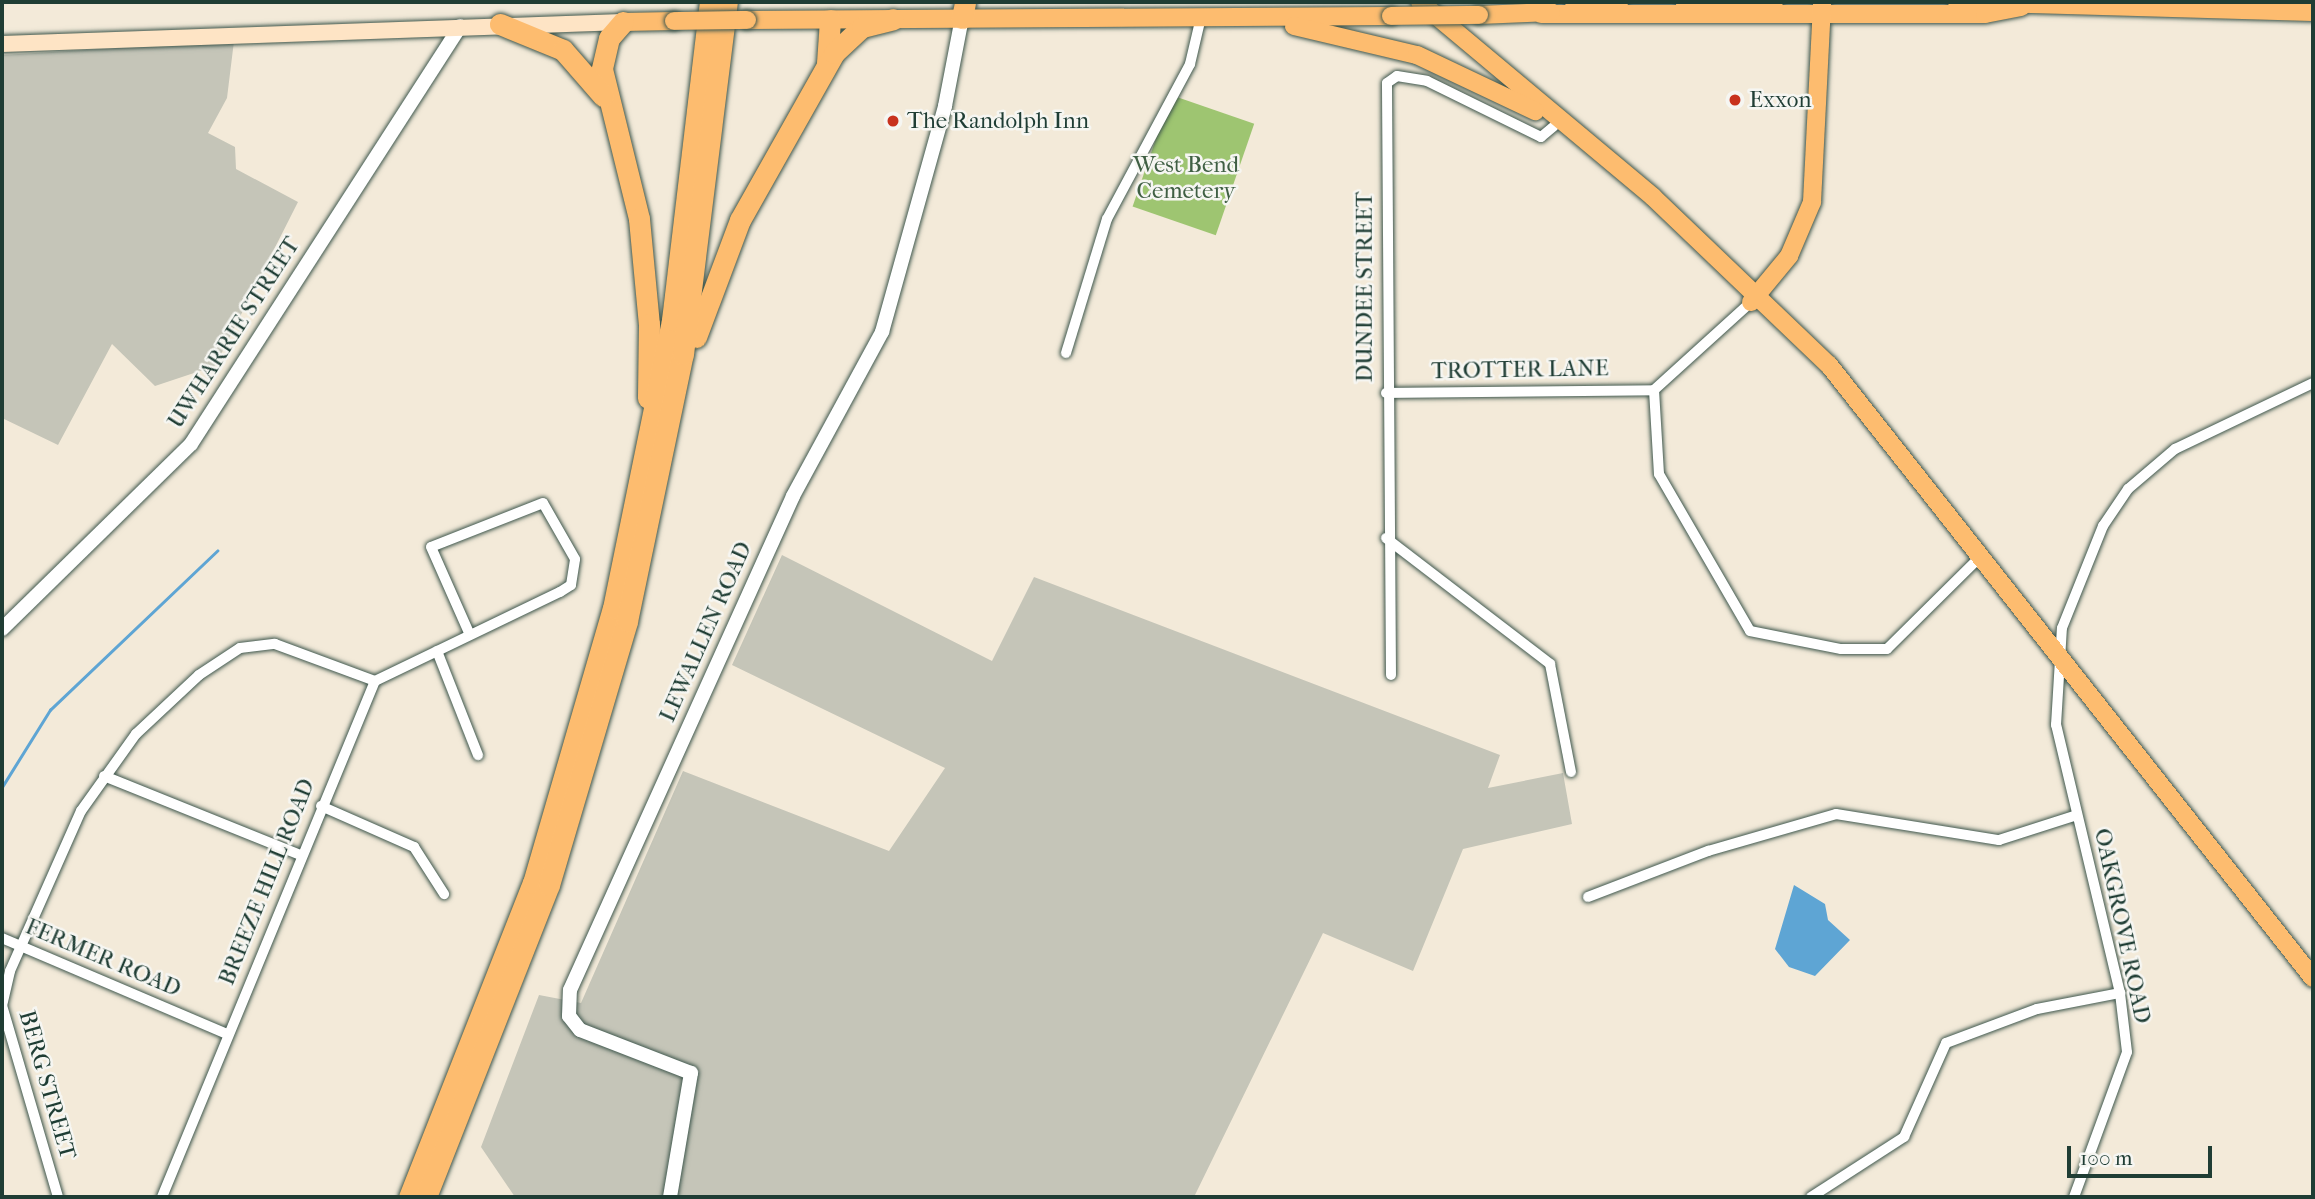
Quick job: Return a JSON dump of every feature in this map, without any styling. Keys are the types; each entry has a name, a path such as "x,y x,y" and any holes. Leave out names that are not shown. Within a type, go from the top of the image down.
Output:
{"highway":[{"path":"699,2 695,60 701,78"},
{"path":"409,1197 537,871 591,694 643,477 672,320 710,2"},
{"path":"666,447 727,2"},
{"path":"426,1197 549,885 627,621 666,447 714,276 845,38 892,19"},
{"path":"826,72 830,20"},
{"path":"623,22 604,52 608,104 627,163 646,268 643,477"},
{"path":"500,23 563,50 608,104"}],"main road":[{"path":"1411,2 1553,127 1755,298"},
{"path":"1420,2 1755,298 1865,415 2313,978"},
{"path":"1574,2 1602,5 1774,2"},
{"path":"1957,2 2021,8 2280,4 2313,12"},
{"path":"1541,14 1602,5"},
{"path":"2,44 500,23 892,19 963,10 1077,9 1201,17 1541,14 1617,18 1821,9 1985,15 2021,8"},
{"path":"1755,298 1788,256 1812,202 1821,9"},
{"path":"1246,17 1381,43 1535,111"}],"street":[{"name":"LEWALLEN ROAD","path":"670,1197 691,1073 580,1030 569,1016 570,990 793,496 882,332 945,106 963,10"},
{"path":"1066,353 1069,327 1107,219 1190,64 1201,17"},
{"name":"UWHARRIE STREET","path":"2,629 191,444 460,26"},
{"name":"DUNDEE STREET","path":"1391,675 1386,538 1387,83 1397,76 1427,81 1541,137 1553,127"},
{"path":"1755,298 1654,390 1659,474 1750,631 1841,649 1886,649 1979,558"},
{"name":"OAKGROVE ROAD","path":"2074,1197 2127,1052 2120,993 2056,725 2057,656 2103,526 2128,489 2175,449 2313,383"},
{"name":"TROTTER LANE","path":"1386,393 1654,390"},
{"path":"375,681 470,635 571,585 575,559 543,503 431,547 470,635"},
{"path":"1386,538 1550,664 1571,772"},
{"name":"BERG STREET","path":"58,1197 3,1021 4,991 21,946 104,776 189,684 252,644 301,652 375,681"},
{"path":"437,651 478,755"},
{"name":"BREEZE HILL ROAD","path":"162,1197 321,806 375,681"},
{"path":"104,776 301,855"},
{"path":"321,806 414,847 444,894"},
{"path":"1588,897 1709,851 1836,814 1999,840 2077,815"},
{"name":"FERMER ROAD","path":"2,938 227,1034"},
{"path":"1811,1197 1905,1137 1946,1043 2037,1009 2120,993"}],"shaded area":[{"path":"234,41 227,98 208,133 235,147 236,169 298,202 215,366 155,386 112,344 58,445 2,418 2,55"},
{"path":"782,555 992,661 1034,577 1500,755 1488,788 1563,773 1572,824 1463,849 1413,971 1323,933 1194,1197 515,1197 481,1147 539,995 581,1003 683,771 889,851 945,768 732,665"}],"green space":[{"name":"West Bend Cemetery","path":"1171,95 1254,124 1216,235 1133,207"}],"water":[{"path":"1794,885 1825,904 1828,920 1850,940 1815,976 1789,967 1775,949"}],"waterway":[{"path":"2,787 50,710 217,551"}],"place":[{"name":"Exxon","path":"1735,100"},
{"name":"The Randolph Inn","path":"893,121"}]}
